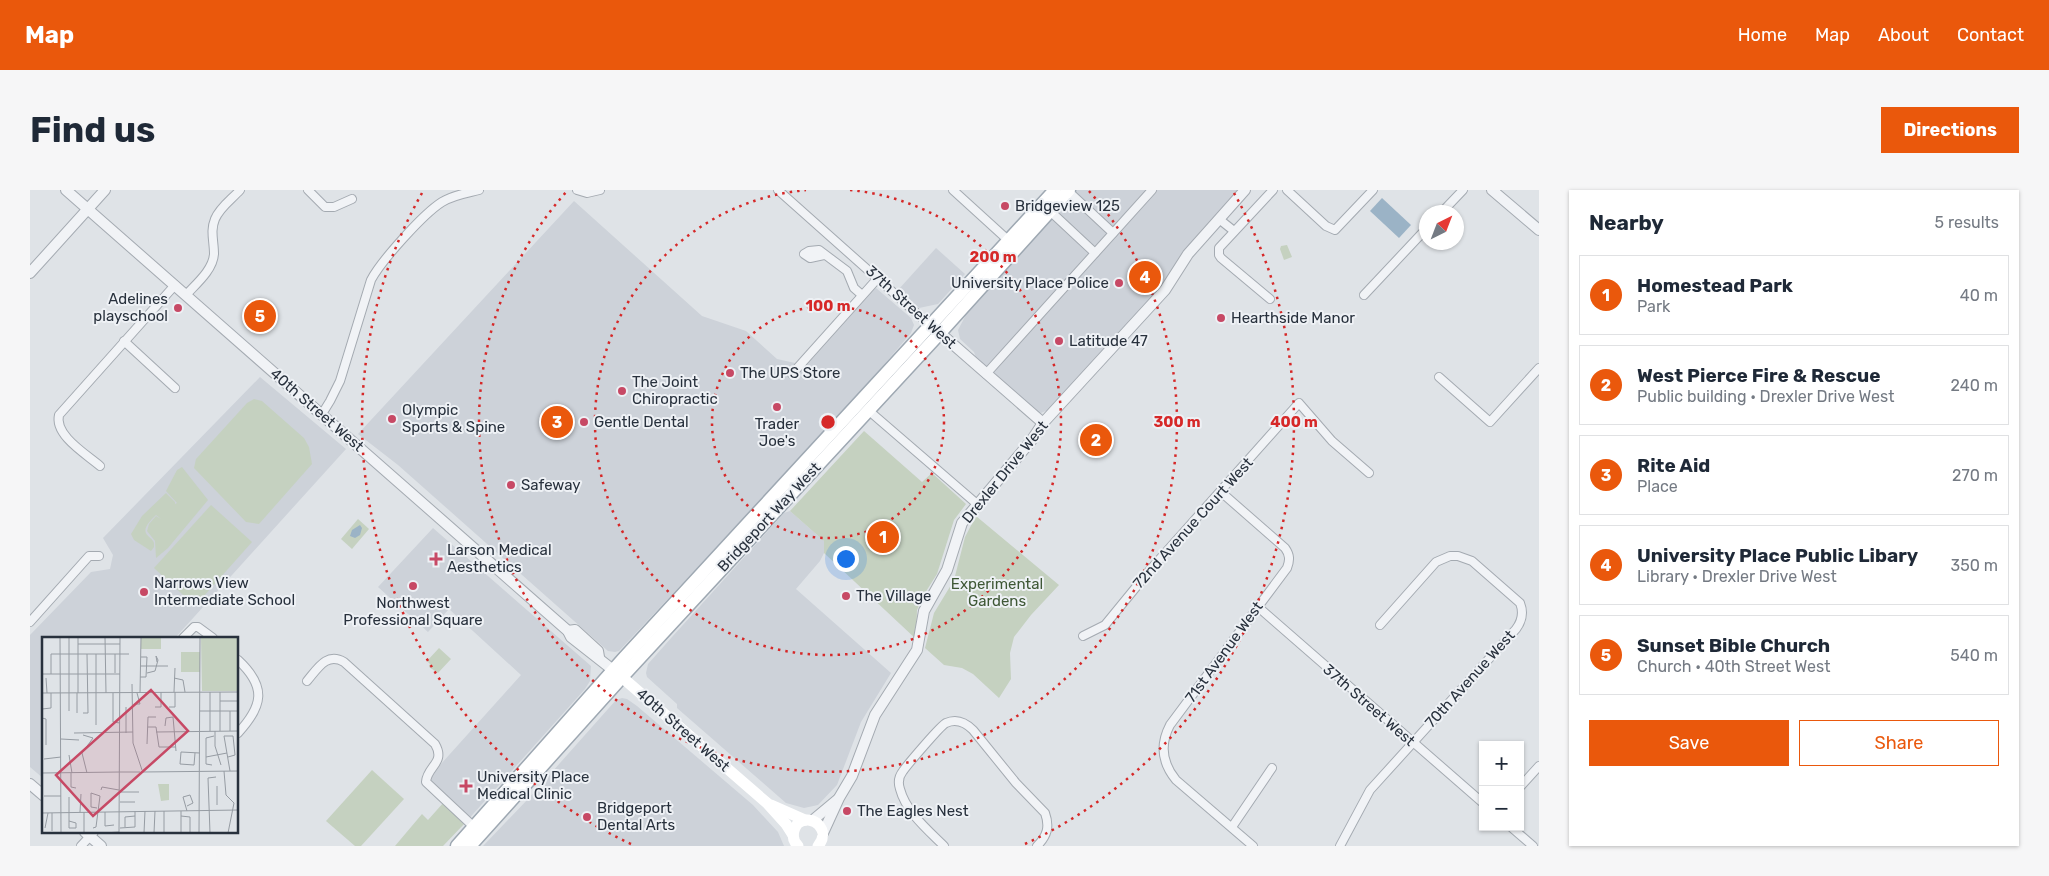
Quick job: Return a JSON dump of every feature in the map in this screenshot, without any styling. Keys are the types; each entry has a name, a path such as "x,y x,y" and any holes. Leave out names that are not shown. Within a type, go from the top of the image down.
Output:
{"main road":[{"name":"Bridgeport Way West","path":"457,846 868,410 1009,241 1064,190"},
{"name":"Bridgeport Way West","path":"470,846 618,674 935,329 1050,211 1064,190"},
{"name":"40th Street West","path":"618,674 767,803 786,824 798,846"},
{"name":"40th Street West","path":"767,803 809,820"},
{"path":"793,834 795,826 809,820 820,825 823,840"}],"street":[{"name":"40th Street West","path":"66,190 568,631 571,637 593,656 599,657 618,674"},
{"path":"30,273 105,190"},
{"path":"186,296 204,276 212,261 214,255 212,231 216,216 240,190"},
{"path":"308,190 325,207 334,207 352,199"},
{"path":"322,414 340,381 373,275 437,206 454,197 479,190"},
{"path":"576,190 587,193 600,190"},
{"name":"37th Street West","path":"778,190 1043,423"},
{"path":"953,190 1009,241"},
{"path":"1064,190 1113,233"},
{"path":"986,374 1152,190"},
{"name":"Drexler Drive West","path":"823,840 839,798 856,767 874,715 917,650 924,611 941,584 962,523 1031,441 1043,423 1165,290 1188,254 1244,190"},
{"path":"1270,299 1219,255 1219,248 1273,190"},
{"path":"1288,190 1331,229 1335,230 1372,190"},
{"path":"1449,205 1463,190"},
{"path":"1492,190 1539,230"},
{"path":"1050,211 1095,253"},
{"path":"1220,219 1234,231"},
{"path":"1364,296 1419,237"},
{"path":"824,255 847,271 854,288 862,295"},
{"path":"792,374 878,278"},
{"path":"100,466 62,433 59,428 58,419 61,410 175,285"},
{"path":"124,341 175,388"},
{"path":"1439,377 1490,422 1539,368"},
{"name":"72nd Avenue Court West","path":"1083,636 1105,625 1150,570 1299,403 1332,441 1369,473"},
{"path":"868,410 977,504"},
{"name":"71st Avenue West","path":"1221,492 1285,548 1288,552 1289,563 1170,725 1163,745 1165,762 1172,774 1232,828"},
{"path":"30,622 89,556 99,556"},
{"name":"70th Avenue West","path":"1340,846 1370,790 1516,630 1522,619 1522,608 1520,603 1472,561 1458,556 1450,556 1436,562 1380,625"},
{"name":"37th Street West","path":"1257,606 1479,800"},
{"path":"184,637 194,627 198,627 212,637"},
{"path":"307,681 328,659 336,658 344,662 435,744 439,752 438,759 426,777 426,782 474,827"},
{"path":"239,661 256,681 259,692 254,714 239,733"},
{"path":"944,846 912,812 903,798 899,782 903,771 940,726 954,721 965,722 974,730 1012,778 1044,813 1047,820 1046,833 1037,846"},
{"path":"1521,786 1539,766"},
{"path":"1253,846 1232,828 1272,768"},
{"path":"30,784 42,794"},
{"name":"Drexler Drive West","path":"809,820 839,798"},
{"path":"1516,831 1533,846"},
{"path":"81,846 90,834 101,846"}],"shaded area":[{"path":"1076,190 1239,190 1136,315 1050,409 1041,413 1036,411 976,358 974,352 960,339 958,330 968,311"},
{"path":"574,201 702,316 746,331 777,359 795,363 847,305 876,288 911,318 914,325 911,333 847,408 619,651 615,652 608,651 398,465 358,434"},
{"path":"936,248 965,274 938,304 919,308 899,289"},
{"name":"Narrows View Intermediate School","path":"260,377 346,449 176,637 42,637 42,777 30,767 30,635 91,572 110,569 113,555 103,538"},
{"path":"790,511 824,541 824,553 820,561 796,589 891,673 861,722 837,785 818,805 804,808 786,803 677,708 677,704 647,677 646,673 648,664 784,513"},
{"path":"433,528 591,666 590,681 585,689 465,823 423,784 521,675 449,609 428,632 378,587"},
{"path":"622,698 637,706 753,805 778,832 784,846 483,846 528,799 616,700"}],"green space":[{"path":"1287,245 1292,257 1284,260 1280,249 1281,246"},
{"path":"254,399 262,401 304,438 309,447 312,464 259,524 246,522 194,468 196,459 247,403"},
{"path":"864,431 922,482 932,473 966,504 954,520 937,574 917,610 916,639 824,553 824,541 790,511"},
{"path":"182,467 208,500 168,548 156,558 155,541 147,531 149,524 156,516 161,519 156,515 148,523 145,531 154,543 151,551 134,540 131,534 142,516 166,493 175,504 177,503 166,491 177,470"},
{"path":"211,505 252,542 195,606 154,568"},
{"name":"Experimental Gardens","path":"976,516 1059,585 1031,615 1014,637 1010,653 1011,679 999,698 973,674 962,668 944,665 925,648 934,613 954,580 965,537"},
{"path":"358,519 369,529 352,549 341,539"},
{"path":"439,648 451,659 438,673 429,667 430,664 427,661"},
{"path":"372,770 404,799 361,846 355,846 326,821"},
{"path":"444,802 465,823 443,846 395,846 422,814 428,820"}],"water":[{"path":"1382,198 1411,225 1399,238 1370,211"},
{"path":"360,525 362,528 360,535 355,538 350,536 352,530"}],"place":[{"name":"Bridgeview 125","path":"1005,206"},
{"name":"University Place Public Libary","path":"1145,277"},
{"name":"University Place Police","path":"1119,283"},
{"name":"Adelines playschool","path":"178,308"},
{"name":"Sunset Bible Church","path":"260,316"},
{"name":"Hearthside Manor","path":"1221,318"},
{"name":"Latitude 47","path":"1059,341"},
{"name":"The UPS Store","path":"730,373"},
{"name":"The Joint Chiropractic","path":"622,391"},
{"name":"Trader Joe's","path":"777,407"},
{"name":"Olympic Sports & Spine","path":"392,419"},
{"name":"Rite Aid","path":"557,422"},
{"name":"Gentle Dental","path":"584,422"},
{"name":"West Pierce Fire & Rescue","path":"1096,440"},
{"name":"Safeway","path":"511,485"},
{"name":"Homestead Park","path":"883,537"},
{"name":"Larson Medical Aesthetics","path":"436,559"},
{"name":"Northwest Professional Square","path":"413,586"},
{"name":"Narrows View Intermediate School","path":"144,592"},
{"name":"The Village","path":"846,596"},
{"name":"University Place Medical Clinic","path":"466,786"},
{"name":"The Eagles Nest","path":"847,811"},
{"name":"Bridgeport Dental Arts","path":"587,817"}]}
